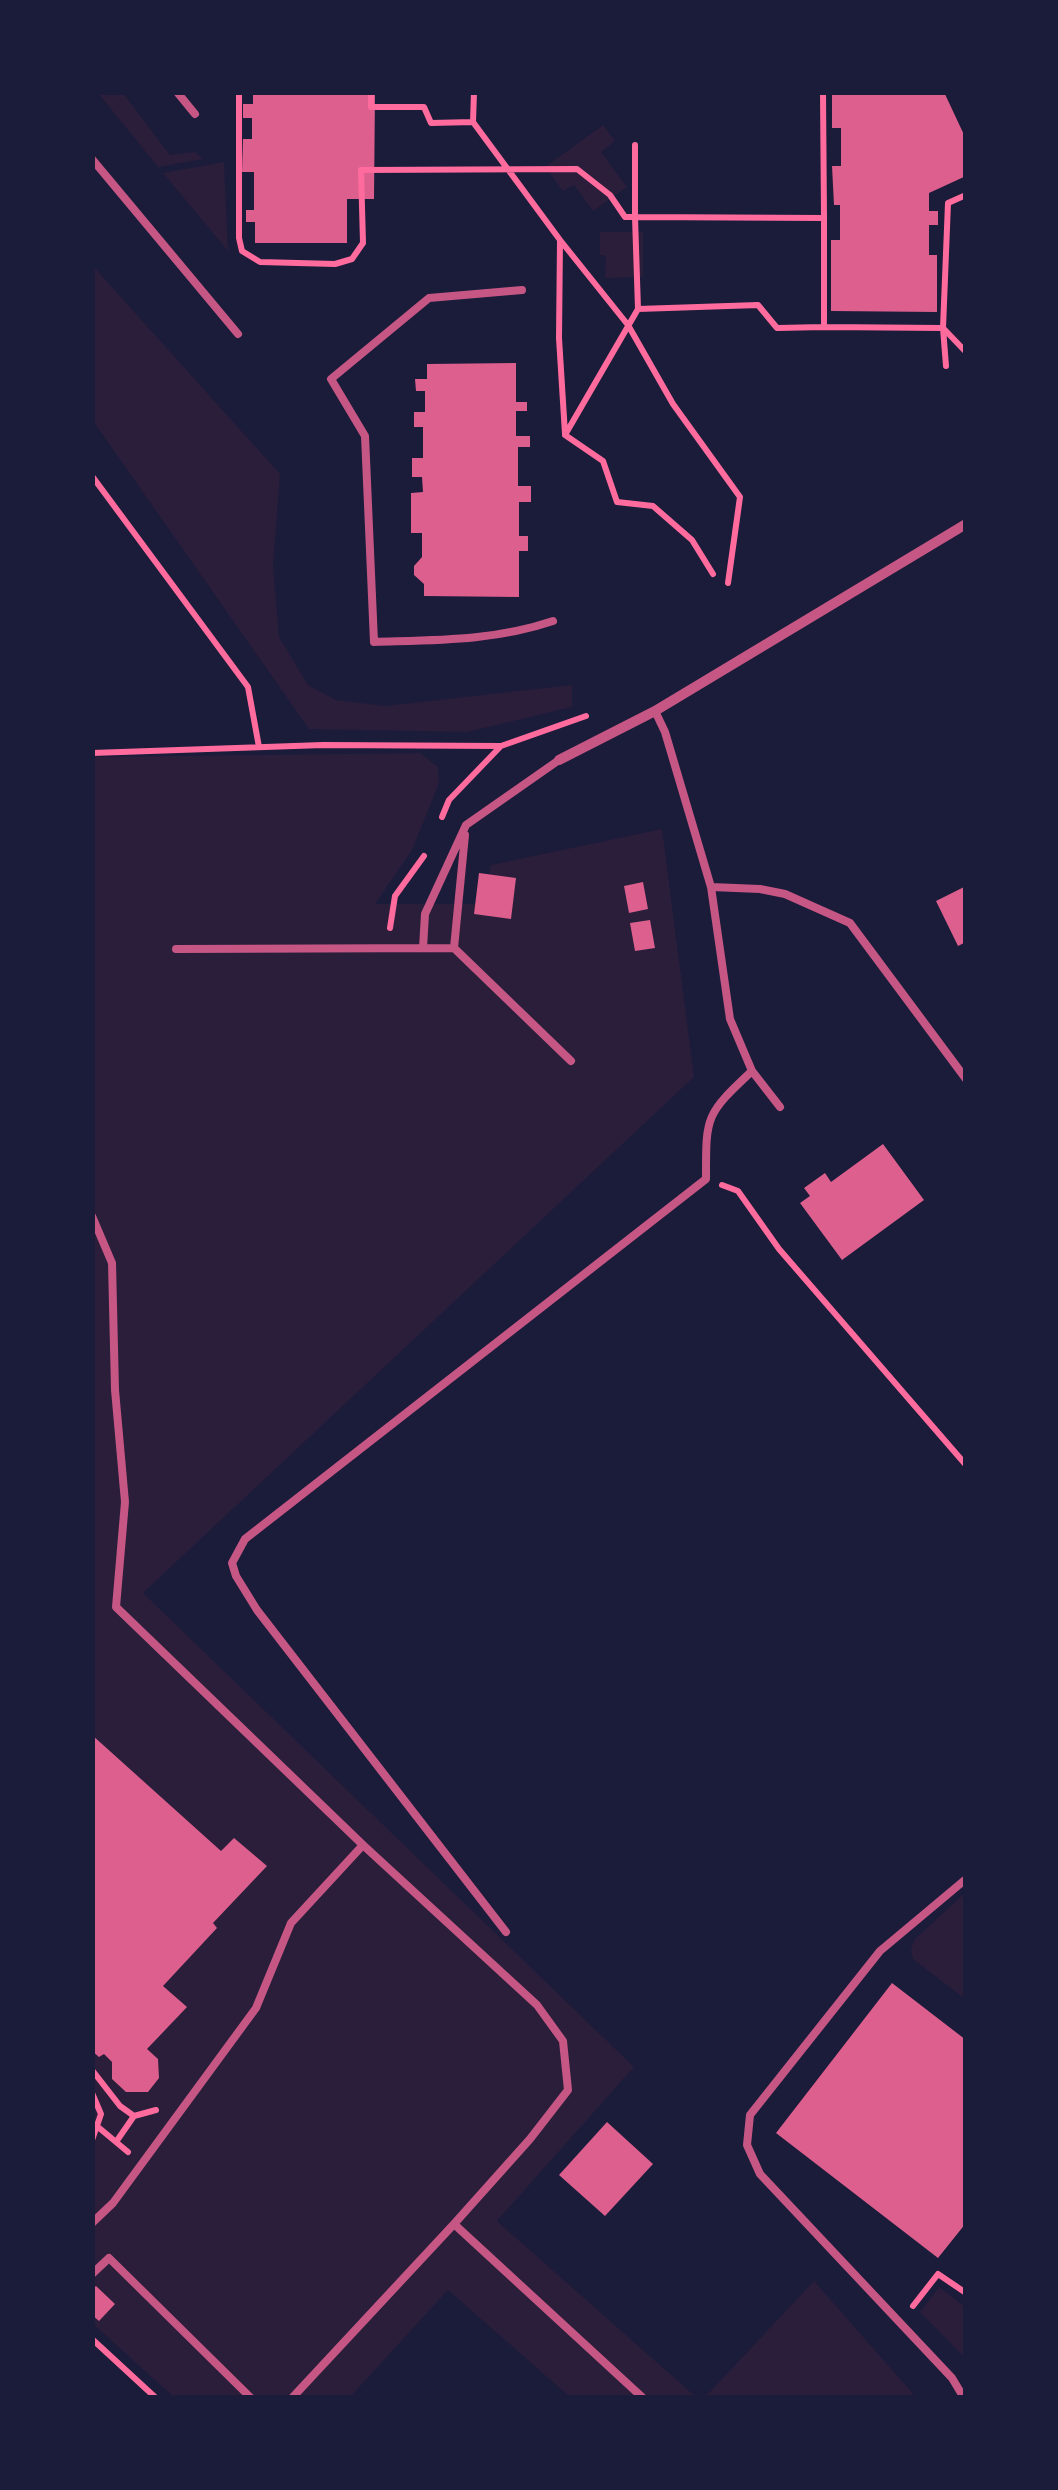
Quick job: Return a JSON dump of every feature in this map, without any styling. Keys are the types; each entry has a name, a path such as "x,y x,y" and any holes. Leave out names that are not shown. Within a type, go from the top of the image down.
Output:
{"street":[{"path":"558,760 655,712 966,524"}],"lane":[{"path":"177,92 194,114"},
{"path":"92,159 238,334"},
{"path":"522,290 429,298 331,379 364,436 374,642 480,638 516,633 552,620"},
{"path":"655,712 665,732 712,887 730,1019 752,1071 780,1106"},
{"path":"424,948 425,914 466,825 558,760"},
{"path":"454,948 466,825"},
{"path":"712,887 785,894 850,924 966,1080"},
{"path":"176,950 454,948 572,1061"},
{"path":"506,1932 257,1610 232,1563 244,1539 706,1180 706,1124 724,1098 752,1071"},
{"path":"92,1216 112,1263 125,1502 116,1607 537,2006 563,2041 568,2090 454,2224 292,2398"},
{"path":"92,2223 113,2203 256,2008 291,1923 363,1845"},
{"path":"964,2398 952,2378 760,2174 746,2145 750,2115 880,1951 966,1879"},
{"path":"454,2224 643,2398"},
{"path":"92,2274 109,2258 251,2398"}],"path":[{"path":"239,92 239,238 242,251 260,262 335,264 352,259 363,244 360,170 577,169 610,195 624,218 824,218"},
{"path":"370,92 371,107 424,107 431,123 473,122"},
{"path":"474,92 473,122 628,325 673,404 740,498 728,583"},
{"path":"824,92 824,328"},
{"path":"566,435 638,309 635,145"},
{"path":"946,366 943,328 948,202 966,195"},
{"path":"560,240 559,338 566,435"},
{"path":"638,309 758,304 777,328 943,328 966,352"},
{"path":"566,435 603,461 617,502 653,506 692,540 713,574"},
{"path":"92,476 248,687 259,748"},
{"path":"92,753 435,744 501,746 592,714"},
{"path":"706,1180 738,1190 779,1249 966,1465"},
{"path":"92,2070 120,2106 134,2116 116,2142"},
{"path":"92,2093 100,2114 92,2140"},
{"path":"98,2127 126,2149"},
{"path":"911,2309 938,2274 966,2293"},
{"path":"92,2339 156,2398"}],"shaded area":[{"path":"98,93 123,93 170,155 195,152 203,159 158,167"},
{"path":"603,125 615,141 601,152 627,187 593,211 574,185 563,191 545,167"},
{"path":"224,162 228,251 163,173"},
{"path":"600,232 643,232 643,277 605,278 606,256 600,255"},
{"path":"93,266 280,474 273,566 279,637 308,685 336,700 385,706 572,685 572,707 467,732 309,729 93,421"},
{"path":"420,753 438,767 439,783 412,850 375,904 483,904 491,865 662,829 694,1077 143,1593 634,2067 497,2221 696,2397 570,2397 448,2290 350,2397 174,2397 93,2324 92,757"},
{"path":"965,1893 965,1999 913,1959 911,1949 915,1939"},
{"path":"814,2281 916,2397 705,2397"},
{"path":"939,2287 965,2307 965,2358 920,2312"}],"building":[{"path":"253,92 375,92 374,199 347,199 347,243 255,243 255,222 246,222 246,210 254,210 254,172 242,172 243,139 252,139 252,118 243,118 243,104 253,104"},
{"path":"832,92 944,92 966,139 966,176 929,193 929,211 938,211 938,225 929,225 929,255 937,255 937,312 831,311 831,240 840,240 840,205 834,205 832,166 841,166 841,128 832,128"},
{"path":"516,363 516,402 527,402 527,411 516,411 516,436 530,436 530,447 518,447 518,486 531,486 531,502 519,502 519,536 528,536 528,551 519,551 519,597 424,596 424,584 414,575 414,566 422,557 422,533 411,533 411,493 423,492 422,477 412,477 412,458 423,458 423,427 414,427 414,412 425,412 425,391 416,391 415,379 427,379 427,364"},
{"path":"479,873 516,878 511,919 474,914"},
{"path":"643,882 648,909 629,913 624,886"},
{"path":"966,886 966,942 958,946 936,901"},
{"path":"650,920 655,948 635,951 630,923"},
{"path":"883,1144 924,1200 842,1260 800,1203 810,1196 804,1188 825,1173 831,1182"},
{"path":"92,1735 221,1851 234,1838 267,1866 213,1923 217,1928 163,1986 187,2007 147,2049 158,2059 159,2078 148,2092 126,2092 112,2079 112,2062 104,2054 99,2057 92,2051"},
{"path":"892,1983 966,2040 966,2223 938,2258 776,2133"},
{"path":"607,2122 653,2164 605,2216 559,2175"},
{"path":"96,2286 115,2304 99,2321 92,2315 92,2289"}]}
